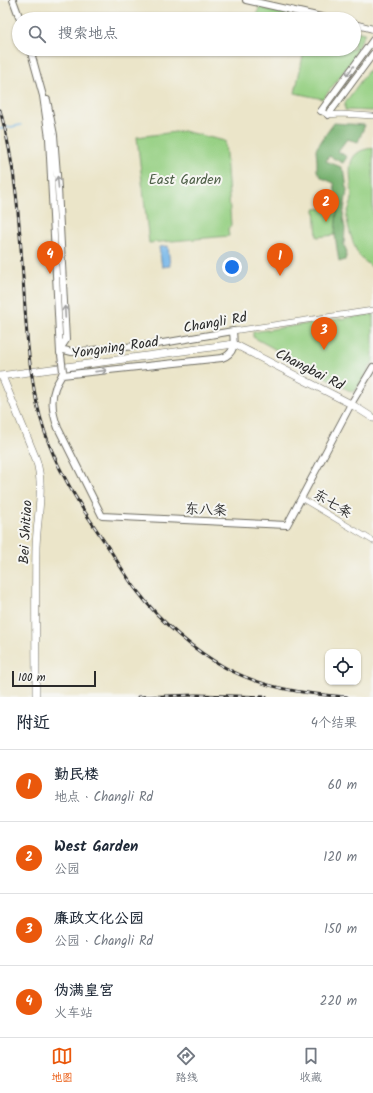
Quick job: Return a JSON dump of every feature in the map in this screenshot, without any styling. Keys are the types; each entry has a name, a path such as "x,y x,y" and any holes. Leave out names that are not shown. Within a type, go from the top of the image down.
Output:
{"main road":[{"name":"Yongning Road","path":"1,376 234,344"},
{"name":"Changbai Rd","path":"234,344 351,404 373,418"},
{"name":"Bei Shitiao","path":"1,376 36,459 41,482 36,547 36,697"}],"street":[{"path":"13,0 17,12"},
{"path":"18,0 22,12"},
{"path":"246,0 299,12"},
{"path":"361,26 373,29"},
{"path":"373,40 321,111 328,115 341,114 373,116"},
{"path":"328,115 373,54"},
{"path":"32,56 43,96 49,138 60,352 63,373 222,358 232,352 234,344 233,331"},
{"path":"35,56 50,111 58,188 66,340 60,352"},
{"name":"Changli Rd","path":"60,352 157,344 373,310"},
{"name":"东八条","path":"63,373 55,387 53,395 52,405 54,417 102,516 287,525 351,404 373,367"},
{"name":"东七条","path":"301,498 373,541"}],"green space":[{"path":"259,7 279,12 258,12"},
{"path":"361,32 365,33 361,41"},
{"path":"303,56 354,56 323,99 295,93"},
{"path":"373,64 373,111 345,110 345,103"},
{"path":"334,123 365,125 358,142 347,139 338,151 347,157 343,163 329,156 326,161 341,167 345,174 347,190 343,218 345,228 344,245 347,252 345,260 339,262 335,235 337,207 334,183 322,178 317,171 316,149"},
{"name":"East Garden","path":"183,131 225,141 231,225 228,229 229,236 149,243 137,137"},
{"path":"373,148 373,268 362,259 356,250 352,241 347,215 352,200 350,166 352,159 356,154 363,150"},
{"path":"337,207 335,235 317,237 315,209"},
{"path":"373,314 373,362 356,390 352,392 253,337 253,332"}],"water":[{"path":"168,246 170,266 162,267 159,247"}],"waterway":[{"path":"0,129 21,125"}],"railway":[{"path":"0,110 6,133 17,201 28,345 34,390 44,430 60,468 75,497 138,592 167,624 202,653 226,668 255,681 300,692 347,697"},
{"path":"138,697 196,695 266,697"}],"place":[{"name":"West Garden","path":"326,222"},
{"name":"伪满皇宫","path":"50,274"},
{"name":"勤民楼","path":"280,276"},
{"name":"廉政文化公园","path":"324,350"}]}
